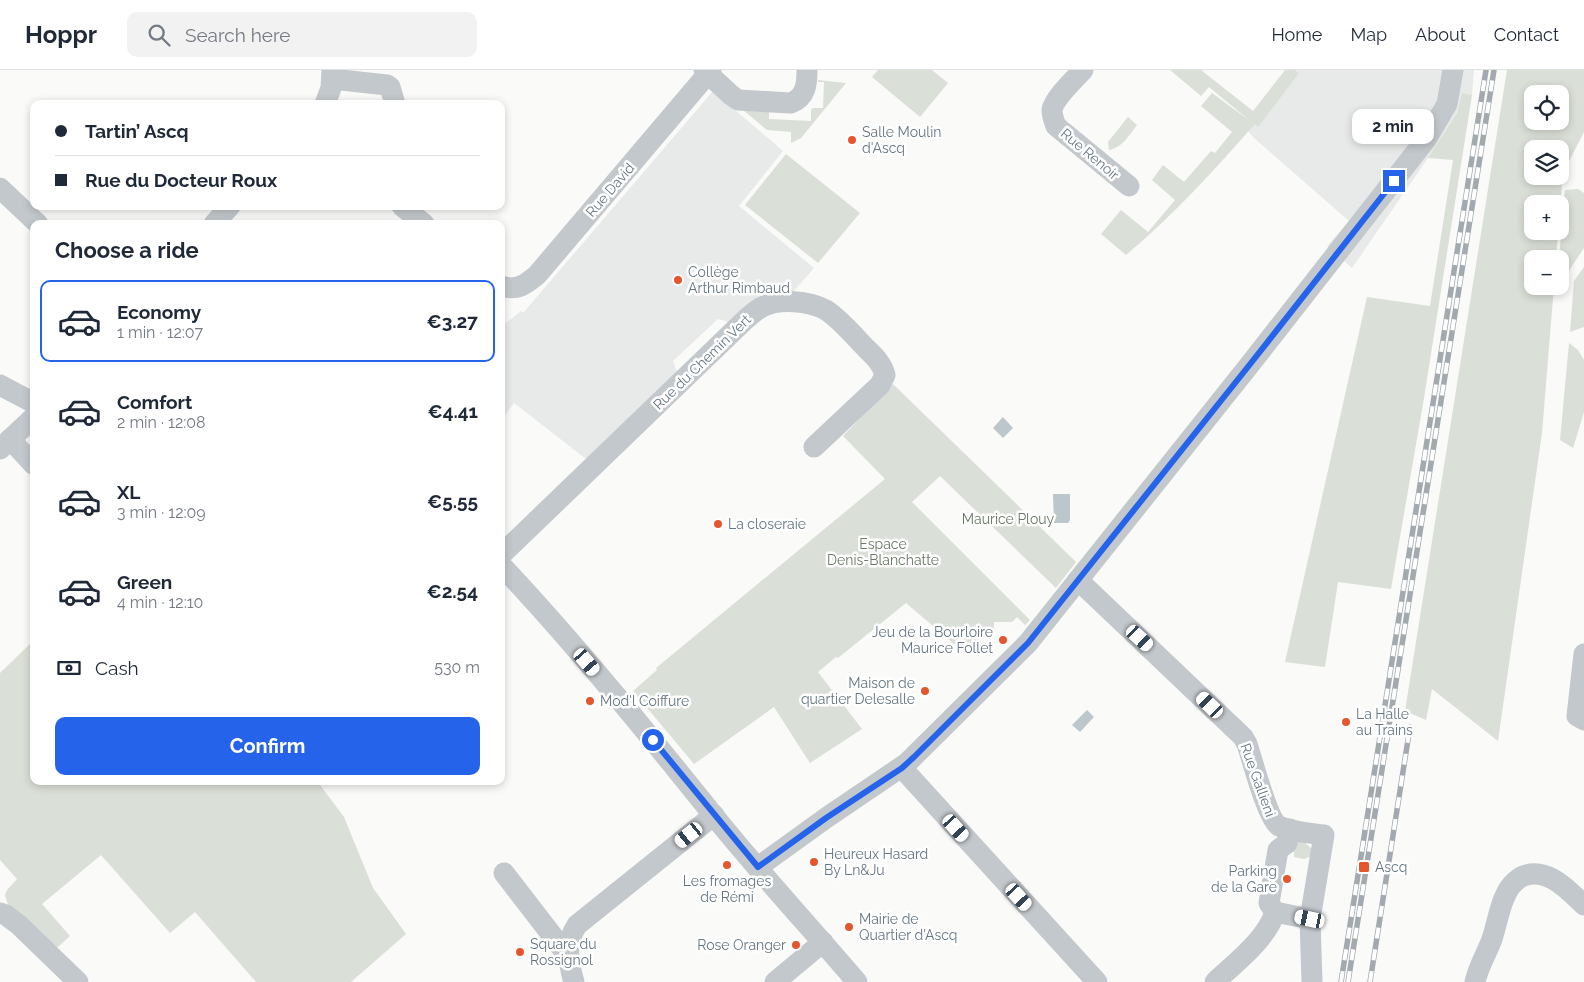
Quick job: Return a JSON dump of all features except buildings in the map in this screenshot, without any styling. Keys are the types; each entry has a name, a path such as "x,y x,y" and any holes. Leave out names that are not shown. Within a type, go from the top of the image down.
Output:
{"street":[{"path":"708,71 731,96 738,100 791,103 799,100 803,95 808,70"},
{"name":"Rue Renoir","path":"1083,70 1055,102 1052,110 1056,126 1129,186"},
{"path":"758,867 826,818 902,768 1028,643 1427,138 1447,104 1453,70"},
{"name":"Rue David","path":"505,287 511,289 520,287 537,275 708,71"},
{"path":"327,100 330,93 332,75 387,85 390,87 394,100"},
{"path":"0,188 34,220"},
{"path":"218,220 226,210"},
{"path":"407,210 419,220"},
{"name":"Rue du Chemin Vert","path":"505,551 746,320 761,308 770,304 799,303 827,311 857,339 884,369 885,375 880,385 814,447"},
{"path":"0,385 30,401"},
{"path":"30,421 5,444 30,462"},
{"path":"505,569 594,670 714,815 857,982"},
{"name":"Rue Gallieni","path":"1078,580 1243,738 1247,744 1271,818 1278,826 1290,829"},
{"path":"1584,654 1577,716 1584,720"},
{"path":"902,768 1097,982"},
{"path":"574,982 568,956 571,934 577,925 714,815"},
{"path":"1310,919 1275,912 1269,903 1278,850 1287,843 1290,829 1324,835 1310,919 1312,982"},
{"path":"504,872 568,956"},
{"path":"1475,982 1492,941 1506,893 1517,880 1532,874 1548,877 1564,887 1584,905"},
{"path":"0,912 19,925 78,982"},
{"path":"1215,982 1265,934 1275,912"},
{"path":"775,982 822,942"}],"shaded area":[{"path":"1287,70 1474,70 1472,95 1462,94 1457,113 1352,268 1327,246 1349,221 1255,139 1245,128"},
{"name":"Collège Arthur Rimbaud","path":"713,91 783,151 739,206 814,268 793,292 729,322 718,319 673,361 677,372 586,459 514,403 505,415 505,324 521,311 523,313"},
{"path":"1003,417 1013,428 1003,438 993,428"},
{"path":"1053,494 1070,494 1070,520 1068,523 1054,523"},
{"path":"1087,710 1094,717 1080,732 1072,725"}],"green space":[{"path":"878,70 932,70 948,83 920,117 872,77"},
{"path":"1170,70 1201,70 1253,111 1285,70 1294,70 1299,73 1258,127 1255,124 1177,209 1126,255 1101,234 1121,210 1148,232 1175,200 1152,180 1163,165 1184,182 1211,151 1215,153 1232,132 1201,106 1212,93 1250,121 1209,87 1201,96"},
{"path":"1507,70 1584,70 1584,132 1569,161 1569,140 1524,140 1524,185 1562,185 1561,195 1524,195 1524,240 1557,240 1557,250 1524,250 1524,295 1553,295 1542,433 1498,741 1432,689 1426,720 1405,711"},
{"path":"818,80 846,83 801,138 791,143 791,132 767,130 737,105 769,109 769,119 811,121 811,110 813,108 823,108 824,82 818,82"},
{"path":"1462,93 1472,95 1424,398 1391,589 1338,582 1325,667 1285,662 1367,297 1430,306 1453,160 1428,158 1457,113"},
{"path":"1128,117 1137,125 1122,144 1109,150 1108,142"},
{"path":"786,154 860,213 818,263 745,205"},
{"path":"1578,189 1584,193 1584,248 1569,270 1569,250 1560,250 1561,240 1569,240 1569,195 1565,195 1565,190"},
{"path":"1584,267 1584,327 1570,332 1574,281"},
{"path":"1569,343 1578,350 1584,360 1584,412 1573,448 1560,440"},
{"name":"Espace Denis-Blanchatte","path":"893,384 1076,562 1056,588 940,476 912,502 1030,620 1025,625 1017,617 1012,622 994,622 994,628 986,628 986,632 976,644 976,649 968,656 906,603 818,672 862,729 810,763 774,707 694,764 633,691 657,670 656,668 885,479 843,436"},
{"path":"30,644 30,785 320,785 344,817 373,888 406,934 351,982 256,982 195,912 170,933 101,855 42,904 70,936 59,946 51,950 9,908 5,895 17,879 0,860 0,673"},
{"path":"1303,841 1311,848 1312,856 1304,859 1294,857 1294,852 1283,850 1294,842"}],"railway":[{"path":"1341,982 1486,70"},
{"path":"1348,982 1494,70"},
{"path":"1370,982 1410,727"}],"place":[{"name":"Salle Moulin d'Ascq","path":"852,140"},
{"name":"Collège Arthur Rimbaud","path":"678,280"},
{"name":"La closeraie","path":"718,524"},
{"name":"Jeu de la Bourloire Maurice Follet","path":"1003,640"},
{"name":"Maison de quartier Delesalle","path":"925,691"},
{"name":"Mod'l Coiffure","path":"590,701"},
{"name":"La Halle au Trains","path":"1346,722"},
{"name":"Heureux Hasard By Ln&Ju","path":"814,862"},
{"name":"Les fromages de Rémi","path":"727,865"},
{"name":"Ascq","path":"1364,867"},
{"name":"Parking de la Gare","path":"1287,879"},
{"name":"Mairie de Quartier d'Ascq","path":"849,927"},
{"name":"Rose Oranger","path":"796,945"},
{"name":"Square du Rossignol","path":"520,952"}],"route":[{"path":"653,740 758,867 826,818 902,768 1028,643 1394,181"}],"park label":[{"name":"Maurice Plouy","path":"1008,519"}]}
